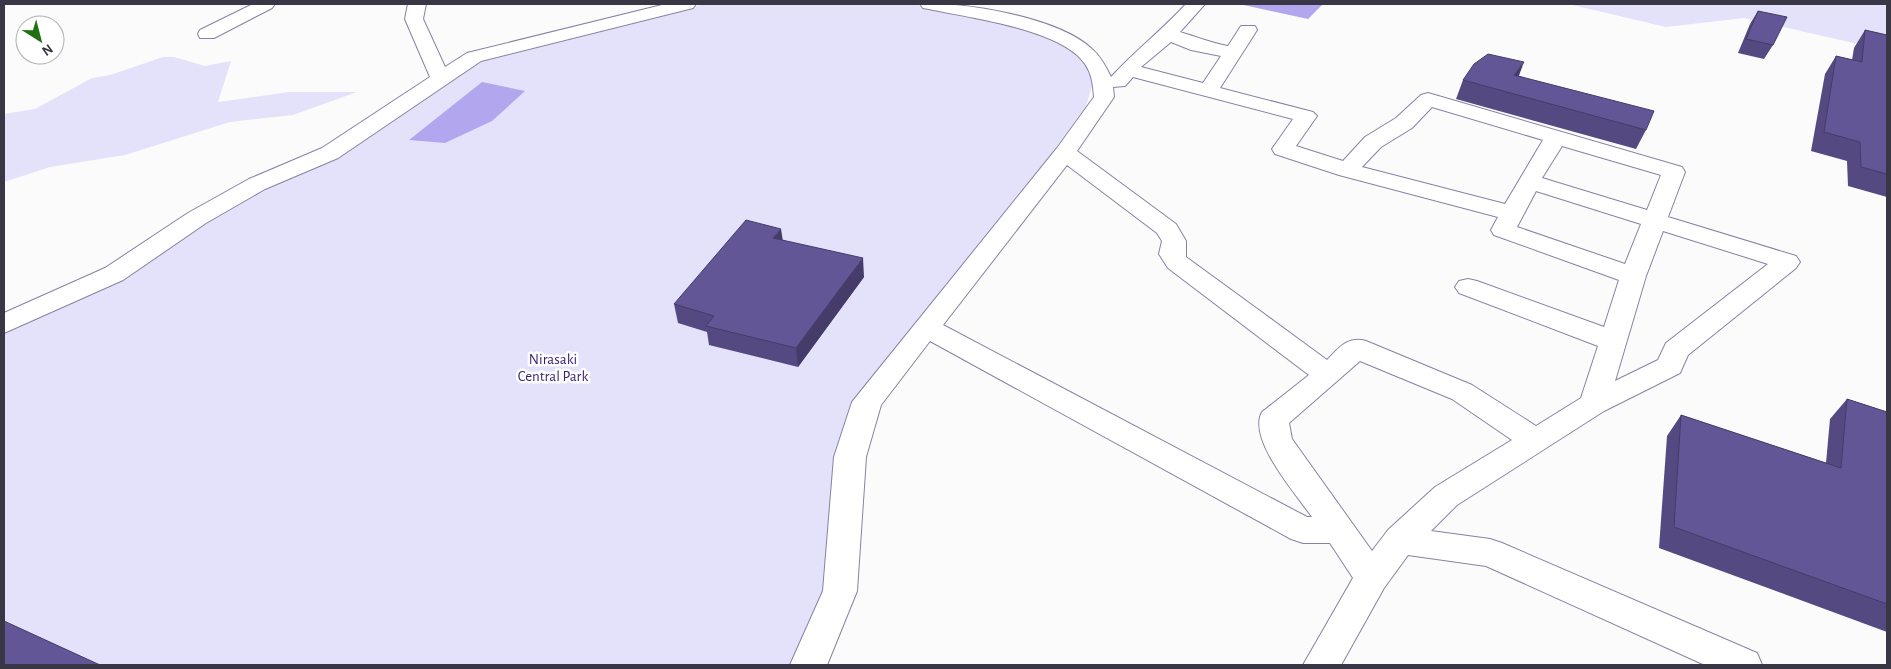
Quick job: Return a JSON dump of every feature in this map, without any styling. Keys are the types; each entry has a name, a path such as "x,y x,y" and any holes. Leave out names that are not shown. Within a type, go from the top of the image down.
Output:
{"street":[{"path":"206,34 266,4"},
{"path":"417,4 414,18 440,78"},
{"path":"4,324 114,274 197,218 257,184 330,153 474,57 687,4"},
{"path":"929,4 1031,25 1070,41 1085,52 1094,62 1102,78 1104,97"},
{"path":"808,665 840,591 850,457 867,402 1065,153 1104,97 1140,57 1168,35 1196,4"},
{"path":"1208,91 1248,30"},
{"path":"1168,35 1188,40 1198,46 1233,52"},
{"path":"1128,70 1306,116 1283,149 1347,170 1512,212"},
{"path":"1347,170 1373,142 1404,123 1428,99 1674,172 1634,276 1594,404"},
{"path":"1556,137 1529,181 1503,230 1634,276"},
{"path":"1065,153 1166,229 1174,241 1172,254 1177,262 1328,374"},
{"path":"1321,665 1372,578 1400,540 1446,496 1594,404 1670,366 1676,350 1786,262 1529,181"},
{"path":"1468,287 1613,341"},
{"path":"927,328 1303,530 1339,530"},
{"path":"1372,578 1277,442 1272,420 1328,374 1356,348 1462,392 1535,440"},
{"path":"1400,540 1490,553 1744,665"}],"green space":[{"name":"Nirasaki Central Park","path":"704,4 912,4 1026,28 1063,43 1078,54 1088,69 1093,83 1086,106 1026,188 869,381 847,417 841,449 826,587 793,665 4,665 4,331 131,272 193,227 478,60"},
{"path":"1568,4 1887,4 1887,46 1871,47 1744,18 1666,27"},
{"path":"163,57 174,57 205,66 231,61 218,102 289,92 357,92 293,115 230,122 125,155 50,167 4,182 4,114 35,109 92,78 110,75"}],"shaded area":[{"path":"1239,4 1323,4 1308,19"},
{"path":"482,82 525,91 492,121 445,143 409,140"}],"building":[{"path":"1758,11 1787,17 1773,45 1746,39"},
{"path":"1865,30 1887,35 1887,174 1861,167 1860,142 1824,132 1836,56 1862,62"},
{"path":"1488,54 1524,62 1514,75 1654,111 1646,130 1463,80 1474,64"},
{"path":"746,220 781,229 773,238 863,258 796,348 706,326 714,316 674,304"},
{"path":"1847,399 1887,412 1887,604 1674,527 1681,415 1841,468"},
{"path":"4,621 100,665 4,665"}]}
